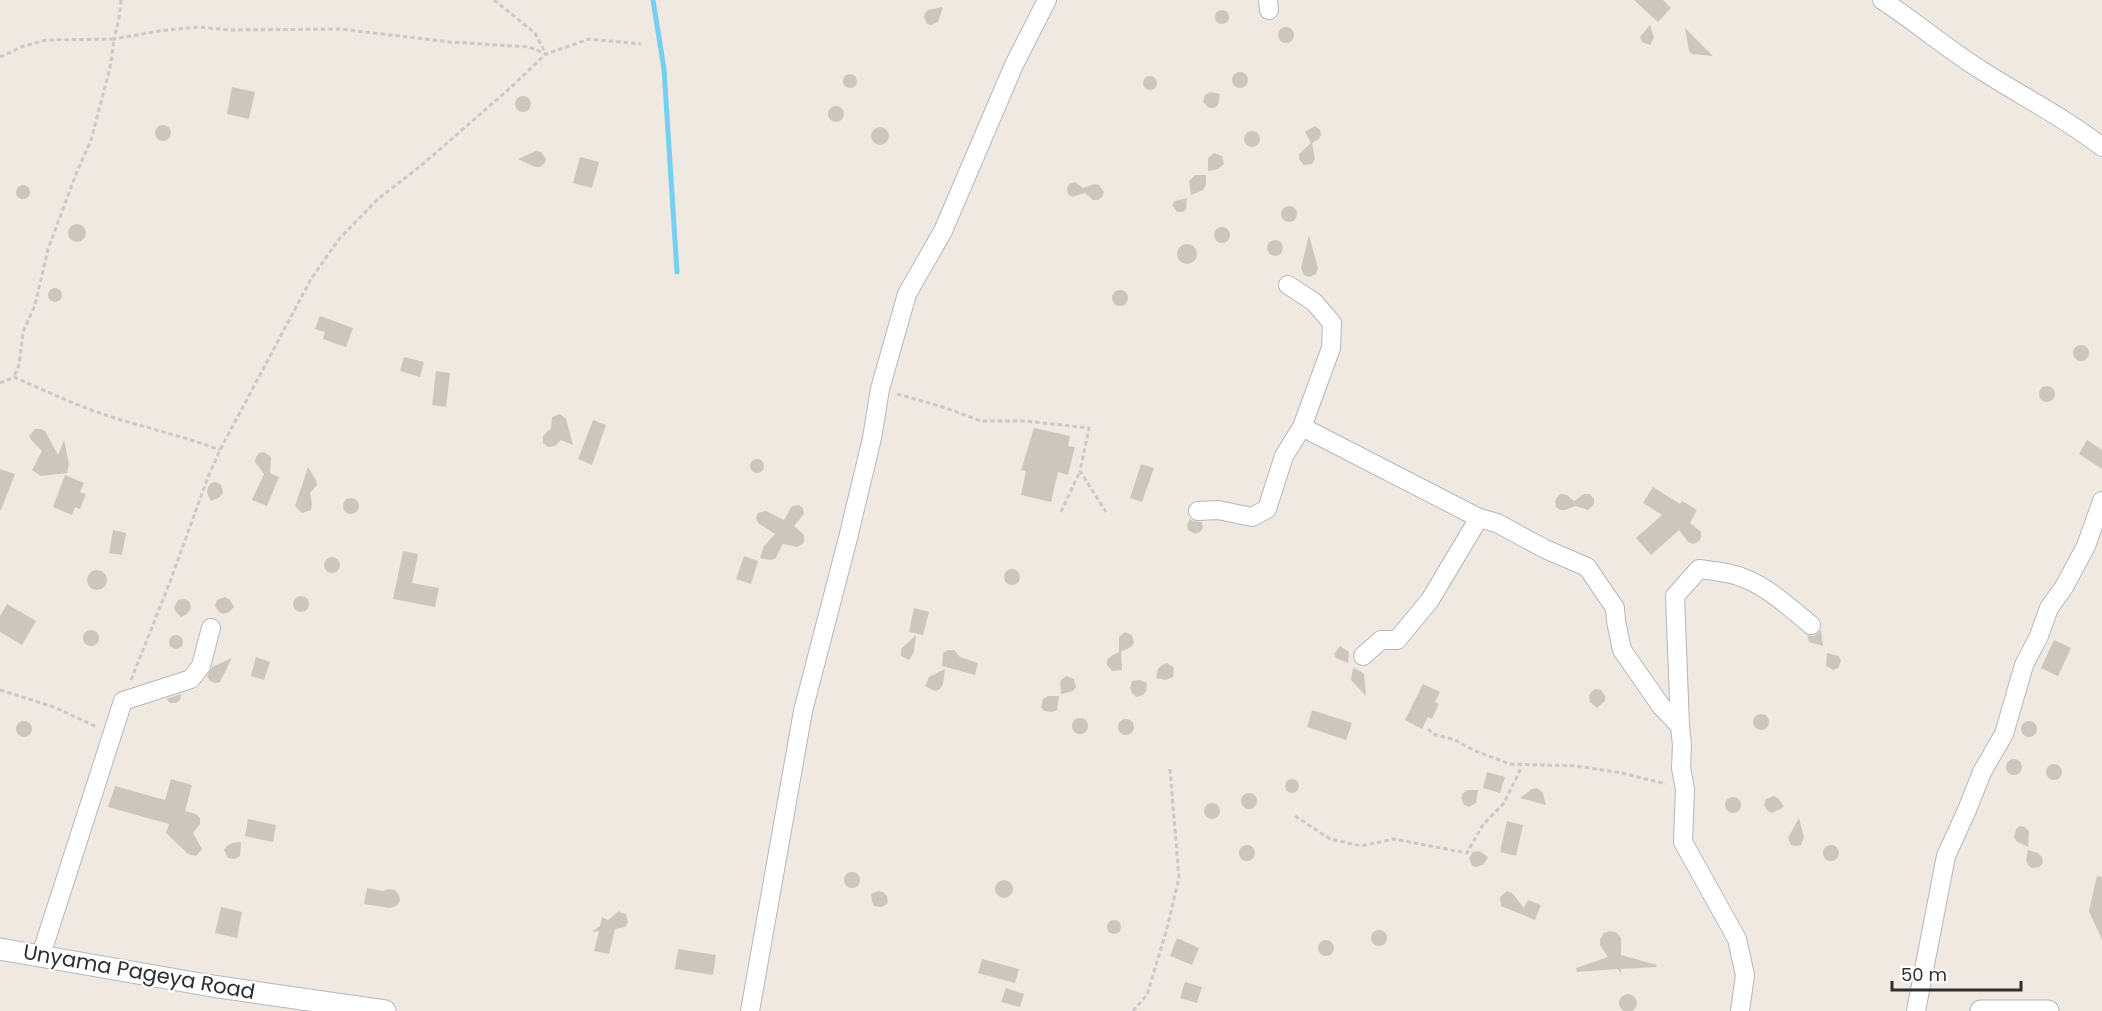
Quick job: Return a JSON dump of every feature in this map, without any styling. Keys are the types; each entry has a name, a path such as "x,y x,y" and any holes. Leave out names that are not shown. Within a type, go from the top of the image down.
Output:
{"street":[{"path":"750,1011 803,711 851,526 872,438 880,389 907,294 943,231 1014,65 1047,0"},
{"path":"1882,0 1903,5 1938,42 2020,94 2062,117 2102,147"},
{"path":"1198,511 1218,510 1252,517 1267,509 1284,456 1302,427 1331,348 1332,323 1314,302 1288,285"},
{"path":"1302,427 1479,518 1497,523 1545,549 1587,567 1615,608 1622,650 1661,706 1680,726"},
{"path":"1916,1011 1946,856 1968,810 1982,772 2004,734 2024,665 2039,636 2049,608 2064,587 2086,546 2102,501"},
{"path":"1363,656 1381,640 1397,640 1430,600 1479,518"},
{"path":"1740,1011 1745,975 1737,939 1683,842 1685,789 1681,768 1682,745 1675,596 1700,569 1740,576 1782,601 1811,625"},
{"path":"41,955 123,701 191,679 201,666 211,628"},
{"name":"Unyama Pageya Road","path":"0,949 212,986 385,1011"},
{"path":"1981,1011 2048,1011"}],"path":[{"path":"0,383 14,377 19,365 23,332 35,305 48,249 91,140 110,68 121,0"},
{"path":"494,0 535,33 546,54"},
{"path":"0,57 21,47 46,40 114,39 198,27 230,30 340,29 450,42 529,47 546,54"},
{"path":"123,701 171,582 208,477 220,450 311,279 339,239 378,199 423,164 546,54 589,39 641,44"},
{"path":"14,377 98,412 192,439 220,450"},
{"path":"880,389 981,420 1025,421 1089,428 1080,471 1061,512"},
{"path":"1080,471 1106,512"},
{"path":"0,690 54,707 112,734"},
{"path":"1428,729 1433,735 1455,740 1473,750 1510,764 1522,766 1576,765 1622,773 1685,789"},
{"path":"1296,816 1330,838 1361,846 1394,839 1467,853 1482,826 1504,803 1522,766"},
{"path":"1133,1011 1147,995 1179,878 1170,769"}],"building":[{"path":"1634,0 1663,0 1671,8 1658,22"},
{"path":"943,7 938,22 927,24 925,13 928,10"},
{"path":"1219,10 1225,10 1229,17 1225,24 1219,24 1215,20 1215,14"},
{"path":"1650,25 1654,38 1650,45 1642,42 1640,37"},
{"path":"1283,27 1289,27 1294,35 1292,41 1283,43 1278,38 1278,32"},
{"path":"1685,28 1713,56 1692,54 1689,51"},
{"path":"1237,72 1243,72 1248,80 1246,86 1237,88 1232,83 1232,77"},
{"path":"847,74 853,74 857,81 853,88 847,88 843,84 843,78"},
{"path":"1150,76 1155,78 1157,83 1155,88 1150,90 1145,88 1143,83 1145,78"},
{"path":"232,87 255,92 249,119 227,114"},
{"path":"1210,92 1220,94 1218,105 1214,108 1209,108 1203,102 1205,95"},
{"path":"520,96 526,96 531,104 529,110 520,112 515,107 515,101"},
{"path":"836,106 842,108 844,114 842,120 836,122 830,120 828,114 830,108"},
{"path":"163,125 169,127 171,133 169,139 163,141 157,139 155,133 157,127"},
{"path":"1315,126 1320,130 1321,135 1312,143 1315,159 1312,164 1304,165 1299,159 1299,154 1311,143 1305,132"},
{"path":"880,127 886,130 889,136 886,142 880,145 874,142 871,136 874,130"},
{"path":"1249,131 1255,131 1260,139 1258,145 1249,147 1244,142 1244,136"},
{"path":"536,151 541,152 546,159 540,167 518,159"},
{"path":"1214,153 1222,156 1224,164 1218,169 1208,171 1208,158"},
{"path":"580,157 599,162 592,188 573,183"},
{"path":"1195,175 1206,175 1206,185 1203,190 1191,195 1189,181"},
{"path":"1075,182 1083,188 1094,184 1099,185 1104,192 1102,197 1093,200 1085,193 1072,197 1068,194 1067,189 1069,184"},
{"path":"20,185 26,185 30,192 26,199 20,199 16,195 16,189"},
{"path":"1187,198 1186,209 1183,212 1177,212 1172,205 1175,201"},
{"path":"1286,206 1292,206 1297,214 1295,220 1286,222 1281,217 1281,211"},
{"path":"77,224 83,227 86,233 83,239 77,242 71,239 68,233 71,227"},
{"path":"1219,227 1225,227 1230,235 1228,241 1219,243 1214,238 1214,232"},
{"path":"1309,235 1318,268 1316,274 1309,277 1304,275 1301,268"},
{"path":"1272,240 1278,240 1283,248 1281,254 1272,256 1267,251 1267,245"},
{"path":"1187,244 1194,247 1197,254 1194,261 1187,264 1180,261 1177,254 1180,247"},
{"path":"52,288 58,288 62,295 58,302 52,302 48,298 48,292"},
{"path":"1117,290 1123,290 1128,298 1126,304 1117,306 1112,301 1112,295"},
{"path":"320,316 353,328 346,347 323,339 325,332 315,329"},
{"path":"2078,345 2084,345 2089,353 2087,359 2078,361 2073,356 2073,350"},
{"path":"404,357 424,362 420,377 400,371"},
{"path":"436,371 450,373 446,407 432,405"},
{"path":"2044,386 2050,386 2055,394 2053,400 2044,402 2039,397 2039,391"},
{"path":"560,414 566,419 573,445 561,440 555,446 548,447 543,443 543,436 551,428 552,417"},
{"path":"593,420 606,425 592,465 578,459"},
{"path":"1034,428 1070,436 1068,446 1075,447 1068,475 1058,472 1051,502 1021,495 1026,471 1021,470"},
{"path":"35,429 45,431 58,455 64,440 69,464 67,473 41,476 32,470 42,451 29,436"},
{"path":"2087,440 2102,450 2102,469 2079,454"},
{"path":"264,452 271,457 270,473 279,477 267,506 252,500 264,474 255,462 256,457 259,453"},
{"path":"757,459 762,461 764,466 762,471 757,473 752,471 750,466 752,461"},
{"path":"1141,464 1154,468 1142,502 1130,498"},
{"path":"308,467 317,485 310,493 311,510 302,513 295,506"},
{"path":"0,469 15,474 1,510 0,510"},
{"path":"65,475 84,483 80,492 86,494 80,509 75,507 72,515 53,507"},
{"path":"216,482 221,485 223,493 211,501 207,493 208,487 211,483"},
{"path":"1653,487 1680,504 1682,501 1697,510 1690,523 1701,532 1698,542 1693,544 1688,542 1679,530 1651,555 1636,538 1662,515 1643,503"},
{"path":"1561,494 1567,495 1574,501 1584,494 1590,494 1594,499 1594,504 1588,510 1575,506 1560,510 1556,507 1555,502"},
{"path":"348,498 354,498 359,506 357,512 348,514 343,509 343,503"},
{"path":"799,505 803,508 804,514 794,526 804,535 804,543 797,547 783,544 775,559 760,558 764,546 775,534 758,523 756,518 758,513 766,511 784,520 792,506"},
{"path":"1190,519 1202,522 1203,528 1200,532 1195,534 1188,530 1187,525"},
{"path":"113,530 126,533 122,555 109,553"},
{"path":"403,551 418,554 412,583 439,588 435,607 393,599"},
{"path":"744,556 758,561 751,584 736,579"},
{"path":"329,557 335,557 340,565 338,571 329,573 324,568 324,562"},
{"path":"1009,569 1015,569 1020,577 1018,583 1009,585 1004,580 1004,574"},
{"path":"97,570 104,573 107,580 104,587 97,590 90,587 87,580 90,573"},
{"path":"298,596 304,596 309,604 307,610 298,612 293,607 293,601"},
{"path":"225,597 234,607 223,614 215,606 217,600"},
{"path":"178,600 189,601 191,608 181,617 174,607"},
{"path":"7,604 36,621 22,645 0,632 0,616"},
{"path":"914,608 929,612 923,635 909,632"},
{"path":"88,630 94,630 99,638 97,644 88,646 83,641 83,635"},
{"path":"1821,630 1823,646 1809,642 1807,635 1814,636"},
{"path":"1125,632 1132,635 1134,643 1121,652 1122,670 1112,671 1107,665 1107,660 1119,652 1119,637"},
{"path":"173,635 179,635 183,642 179,649 173,649 169,645 169,639"},
{"path":"916,635 914,652 909,660 901,656 901,649"},
{"path":"2054,640 2071,648 2058,676 2041,668"},
{"path":"1340,646 1349,652 1348,663 1336,658 1334,654"},
{"path":"954,650 960,657 978,663 975,675 942,666 943,653"},
{"path":"1827,653 1839,656 1841,661 1838,668 1833,670 1826,666"},
{"path":"256,657 270,662 264,680 251,676"},
{"path":"232,658 220,682 210,681 207,676 212,667"},
{"path":"1167,663 1174,668 1173,677 1166,680 1156,678 1158,669"},
{"path":"1353,668 1364,674 1366,696 1351,680"},
{"path":"945,669 940,689 935,691 925,686 929,677"},
{"path":"1066,676 1074,679 1076,687 1073,691 1061,694 1060,681"},
{"path":"1140,680 1147,683 1146,691 1143,695 1136,697 1130,688 1132,681"},
{"path":"1423,684 1440,692 1435,702 1439,704 1432,719 1428,717 1422,729 1405,720"},
{"path":"1595,689 1601,690 1605,696 1605,701 1597,708 1590,702 1589,697"},
{"path":"181,694 180,700 176,703 170,703 166,699"},
{"path":"1048,696 1059,696 1057,710 1044,711 1041,707 1043,699"},
{"path":"1312,710 1352,723 1346,740 1307,727"},
{"path":"1758,714 1764,714 1769,722 1767,728 1758,730 1753,725 1753,719"},
{"path":"1077,718 1083,718 1088,726 1086,732 1077,734 1072,729 1072,723"},
{"path":"1123,719 1129,719 1134,727 1132,733 1123,735 1118,730 1118,724"},
{"path":"21,721 27,721 32,729 30,735 21,737 16,732 16,726"},
{"path":"2026,721 2032,721 2037,729 2035,735 2026,737 2021,732 2021,726"},
{"path":"2011,759 2017,759 2022,767 2020,773 2011,775 2006,770 2006,764"},
{"path":"2054,764 2062,772 2054,780 2046,772"},
{"path":"1487,772 1505,777 1500,793 1483,788"},
{"path":"171,779 192,785 185,811 196,814 200,818 200,824 193,833 202,849 196,856 188,854 166,833 169,824 108,807 115,786 165,800"},
{"path":"1292,779 1297,781 1299,786 1297,791 1292,793 1287,791 1285,786 1287,781"},
{"path":"1537,788 1543,793 1546,805 1520,798 1532,789"},
{"path":"1468,790 1478,790 1476,803 1469,807 1464,805 1461,798"},
{"path":"1246,793 1252,793 1257,801 1255,807 1246,809 1241,804 1241,798"},
{"path":"1774,796 1784,807 1772,813 1764,805 1766,799"},
{"path":"1730,797 1736,797 1741,805 1739,811 1730,813 1725,808 1725,802"},
{"path":"1209,803 1215,803 1220,811 1218,817 1209,819 1204,814 1204,808"},
{"path":"1799,818 1804,837 1801,845 1791,845 1788,838"},
{"path":"248,819 276,825 273,842 245,836"},
{"path":"1507,821 1523,825 1516,856 1500,852"},
{"path":"2020,826 2029,831 2028,847 2016,841 2014,837 2016,829"},
{"path":"241,842 240,856 235,859 228,858 224,850 227,846"},
{"path":"1244,845 1250,845 1255,853 1253,859 1244,861 1239,856 1239,850"},
{"path":"1828,845 1834,845 1839,853 1837,859 1828,861 1823,856 1823,850"},
{"path":"2028,850 2042,857 2043,863 2039,867 2032,868 2028,865 2026,860"},
{"path":"1479,851 1488,857 1484,864 1477,867 1472,866 1469,858 1473,852"},
{"path":"849,872 855,872 860,880 858,886 849,888 844,883 844,877"},
{"path":"2097,876 2102,877 2102,940 2089,911"},
{"path":"1004,880 1010,883 1013,889 1010,895 1004,898 998,895 995,889 998,883"},
{"path":"367,888 383,891 395,890 400,901 396,906 390,908 364,904"},
{"path":"878,891 887,896 888,903 882,907 874,906 872,901 871,894"},
{"path":"1507,891 1512,893 1524,908 1528,900 1541,905 1535,920 1501,906 1500,897"},
{"path":"221,907 242,912 237,938 215,933"},
{"path":"620,910 619,912 626,914 628,922 625,927 615,929 609,954 594,951 599,931 592,932 600,926 602,917 608,920"},
{"path":"1111,920 1117,920 1121,927 1117,934 1111,934 1107,930 1107,924"},
{"path":"1376,930 1382,930 1387,938 1385,944 1376,946 1371,941 1371,935"},
{"path":"1610,931 1617,933 1621,938 1621,955 1657,965 1656,967 1621,969 1621,974 1618,969 1577,972 1576,968 1608,957 1600,945 1600,939 1604,933"},
{"path":"1177,938 1199,948 1192,965 1170,956"},
{"path":"1323,940 1329,940 1334,948 1332,954 1323,956 1318,951 1318,945"},
{"path":"678,949 716,955 713,975 675,969"},
{"path":"982,959 1019,969 1015,983 978,973"},
{"path":"1185,982 1202,987 1197,1003 1180,998"},
{"path":"1006,988 1024,994 1020,1007 1001,1002"},
{"path":"1628,994 1634,997 1637,1003 1634,1009 1628,1012 1622,1009 1619,1003 1622,997"}],"waterway":[{"path":"653,0 664,69 677,272"}]}
